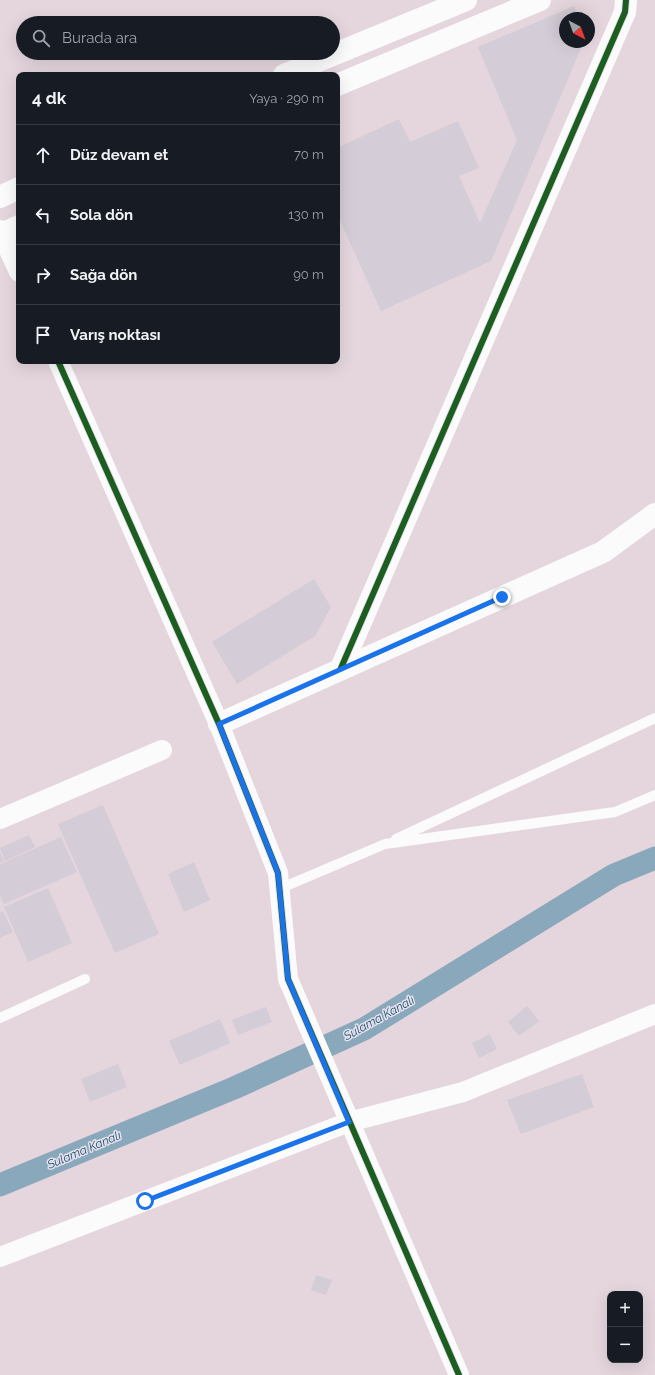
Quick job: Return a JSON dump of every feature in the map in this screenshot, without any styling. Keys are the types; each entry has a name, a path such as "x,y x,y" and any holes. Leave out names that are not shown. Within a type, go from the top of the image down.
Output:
{"street":[{"path":"340,52 466,0"},
{"path":"340,84 540,0"},
{"path":"341,668 625,12 626,0"},
{"path":"291,72 320,60"},
{"path":"0,196 16,189"},
{"path":"5,231 16,263"},
{"path":"59,364 219,724 278,873 288,979 459,1375"},
{"path":"219,724 341,668 604,552 655,514"},
{"path":"0,819 162,750"},
{"path":"0,1257 349,1122 463,1092 655,1014"}],"lane":[{"path":"279,889 385,844 655,718"},
{"path":"385,844 615,812 655,795"},
{"path":"0,1018 85,979"}],"shaded area":[{"path":"0,0 655,0 655,1375 0,1375"}],"building":[{"path":"574,6 576,12 560,12"},
{"path":"559,12 559,48 581,48 491,261 381,311 340,221 340,147 399,119 410,142 458,121 479,168 459,176 480,223 517,140 478,47"},
{"path":"314,579 331,607 315,636 237,684 212,642"},
{"path":"103,805 159,934 115,953 58,824"},
{"path":"29,835 35,847 5,861 0,848"},
{"path":"61,837 77,872 4,904 0,896 0,864"},
{"path":"0,852 4,861 0,863"},
{"path":"194,862 210,900 184,912 168,874"},
{"path":"48,888 72,943 28,962 4,907"},
{"path":"3,911 13,932 0,938 0,913"},
{"path":"527,1006 539,1021 519,1036 508,1022"},
{"path":"266,1007 272,1022 238,1035 232,1020"},
{"path":"220,1019 230,1043 180,1065 169,1041"},
{"path":"490,1034 497,1049 479,1058 472,1043"},
{"path":"118,1064 127,1087 90,1102 81,1079"},
{"path":"582,1074 594,1107 521,1134 507,1100"},
{"path":"316,1275 332,1280 326,1295 311,1290"}],"waterway":[{"name":"Sulama Kanalı","path":"0,1185 234,1088 364,1029 614,875 655,858"}],"cycle path":[{"path":"341,668 625,12 626,0"},
{"path":"59,364 219,724 278,873 288,979 459,1375"}],"route":[{"path":"145,1201 349,1122 288,979 278,873 219,724 502,597"}]}
